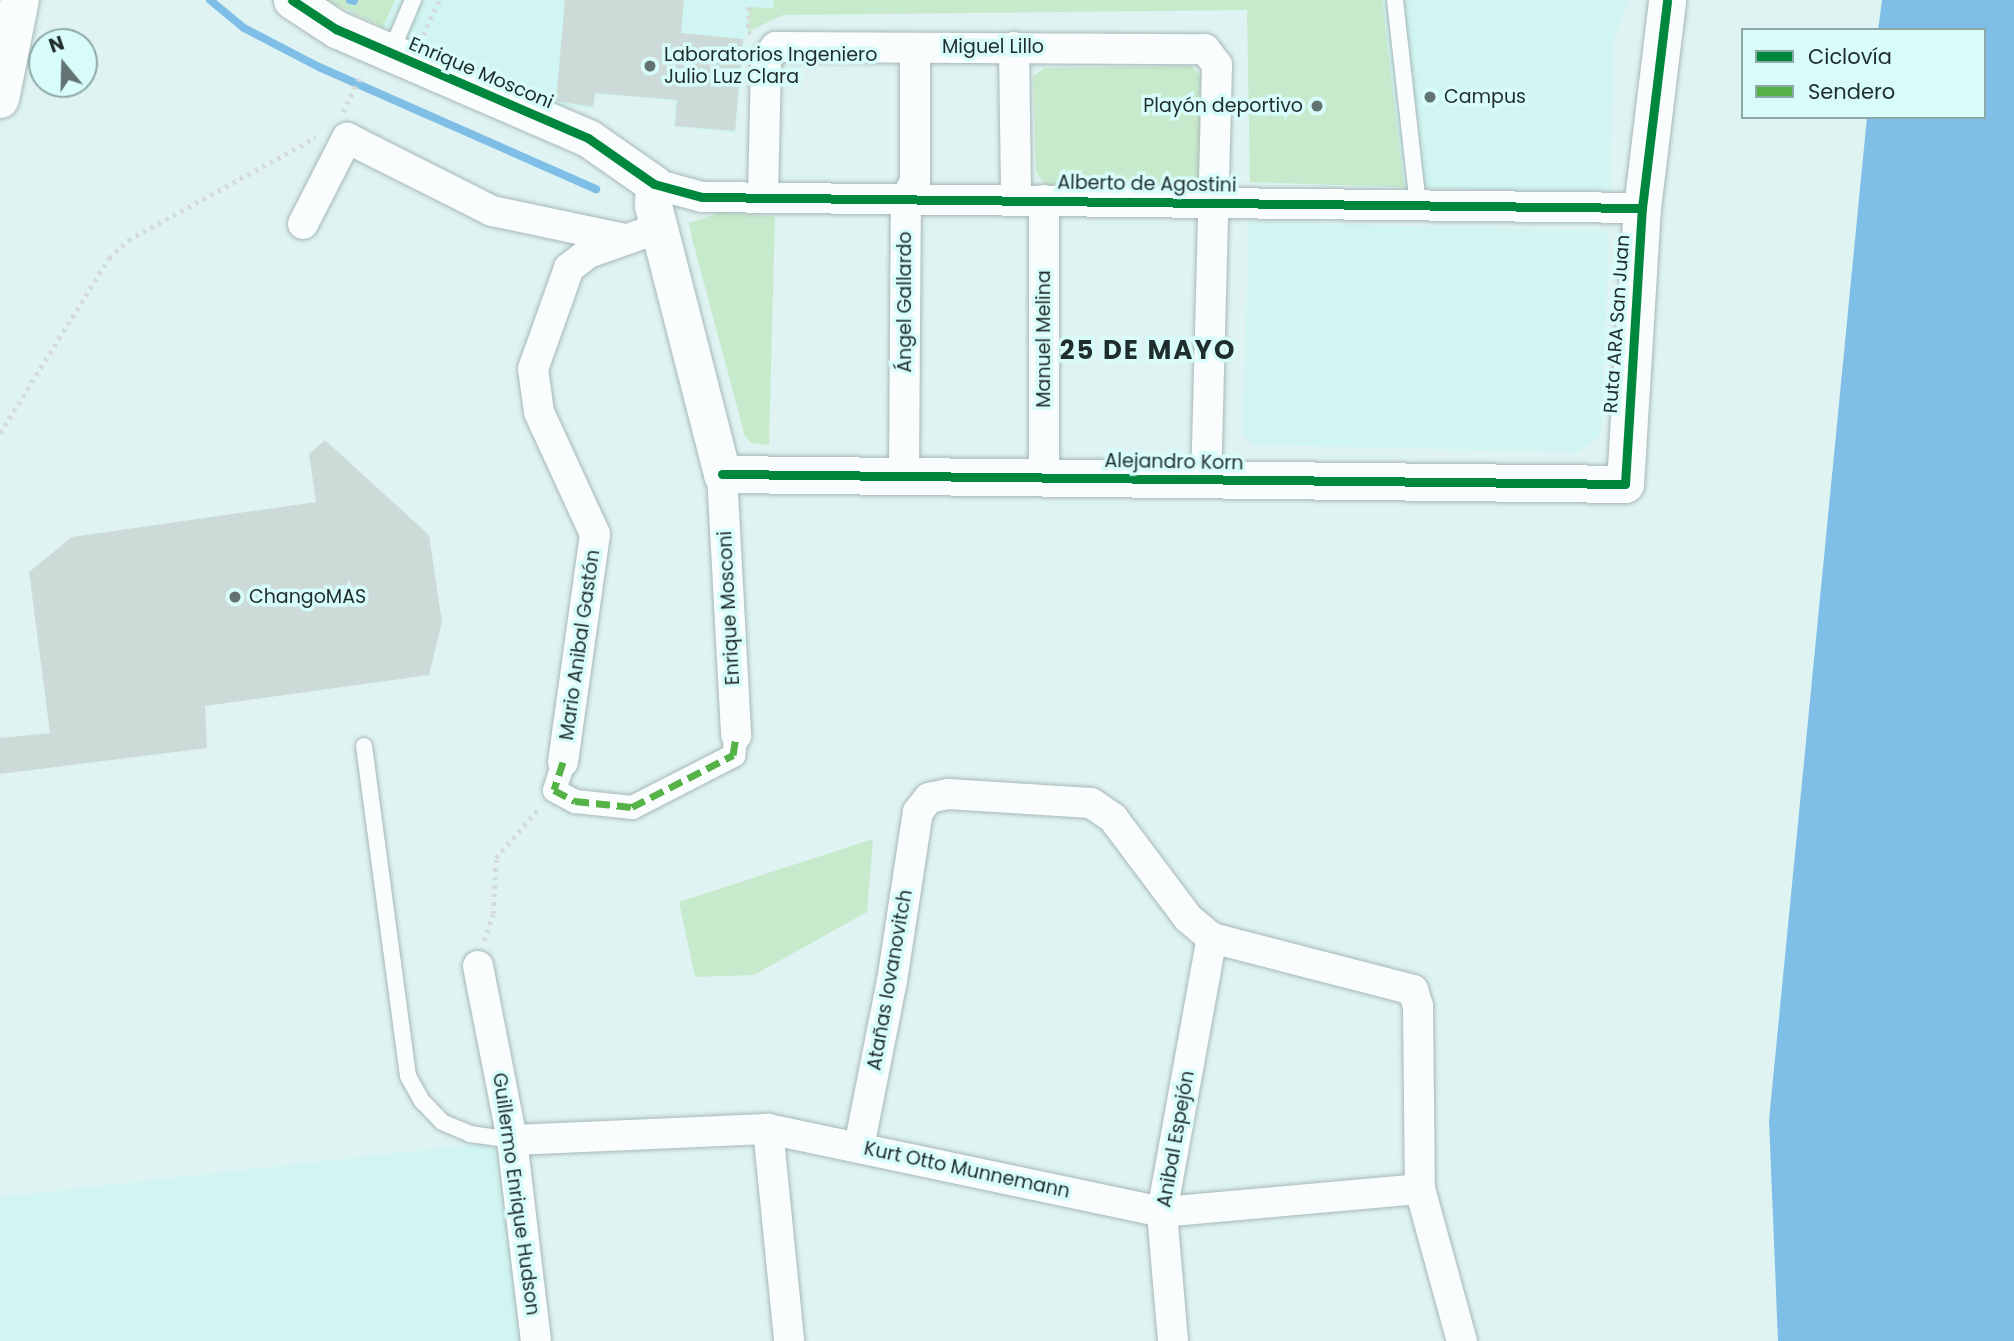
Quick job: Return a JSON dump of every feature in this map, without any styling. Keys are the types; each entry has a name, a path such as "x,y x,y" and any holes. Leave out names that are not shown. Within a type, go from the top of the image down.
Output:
{"highway":[{"path":"0,99 20,0"}],"street":[{"name":"Enrique Mosconi","path":"292,0 378,60 588,138 654,184 659,228 722,474 736,736"},
{"name":"Ruta ARA San Juan","path":"1625,484 1642,208 1667,0"},
{"name":"Miguel Lillo","path":"763,196 765,59 775,47 1191,46 1210,53 1217,65 1216,202"},
{"name":"Manuel Melina","path":"1014,47 1030,199 1044,477"},
{"name":"Ángel Gallardo","path":"904,474 906,198 915,182 915,48"},
{"path":"303,224 338,127 492,211 625,239"},
{"name":"Alberto de Agostini","path":"654,184 702,197 1642,208"},
{"path":"1206,480 1216,202"},
{"name":"Mario Anibal Gastón","path":"559,776 595,534 539,412 533,369 569,268 588,253 659,228"},
{"name":"Alejandro Korn","path":"722,474 1625,484"},
{"path":"559,776 575,801 632,807 733,755 736,736"},
{"name":"Atañas Iovanovitch","path":"859,1147 892,981 918,812 929,799 948,794 1091,803 1113,818 1188,918 1212,938"},
{"path":"1212,938 1413,990 1418,1006 1420,1189 1462,1341"},
{"name":"Anibal Espejón","path":"1173,1341 1162,1212 1212,938"},
{"name":"Guillermo Enrique Hudson","path":"478,965 512,1140 536,1341"},
{"path":"768,1129 789,1341"},
{"name":"Kurt Otto Munnemann","path":"512,1140 768,1129 1162,1212 1420,1189"}],"lane":[{"path":"378,60 413,0"},
{"path":"1395,0 1418,205"},
{"path":"364,746 408,1076 422,1101 442,1122 470,1134 512,1140"}],"path":[{"path":"748,32 750,7"},
{"path":"0,433 109,258 128,240 338,127 378,60"},
{"path":"478,965 493,914 496,858 559,776"}],"shaded area":[{"name":"Campus","path":"326,0 1629,0 1613,40 1610,194 1250,182 1247,10 783,15 745,33 736,133 673,127 675,101 596,94 594,109 556,105"},
{"path":"1249,222 1609,231 1601,435 1578,452 1253,445 1243,435"},
{"path":"512,1140 536,1341 0,1341 0,1197"}],"green space":[{"path":"326,0 395,0 383,27"},
{"path":"774,0 1382,0 1404,187 1250,182 1247,10 783,15 748,32 749,7 773,8"},
{"path":"1191,66 1205,81 1203,173 1193,185 1046,188 1036,171 1033,77 1044,68"},
{"path":"722,212 775,217 769,445 751,443 745,436 692,239 689,223"},
{"path":"873,839 867,912 754,975 695,977 679,902"}],"water":[{"path":"1882,0 2014,0 2014,1341 1778,1341 1769,1120 1867,119 1986,119 1986,28 1878,28"}],"building":[{"name":"Laboratorios Ingeniero Julio Luz Clara","path":"565,0 684,0 681,33 743,39 735,131 675,126 677,100 595,93 593,107 556,101"},
{"name":"ChangoMAS","path":"325,440 429,535 442,622 429,675 205,706 207,748 0,774 0,738 50,733 29,572 72,537 316,502 309,454"}],"waterway":[{"path":"210,0 244,28 319,67 596,189"},
{"path":"350,0 354,1"}],"marked path":[{"path":"563,762 554,790 575,801 632,807 733,755 736,736"}],"cycle path":[{"path":"292,0 336,29 588,138 654,184 702,197 1642,208"},
{"path":"722,474 1625,484 1642,208 1667,0"}],"place":[{"name":"Laboratorios Ingeniero Julio Luz Clara","path":"650,66"},
{"name":"Campus","path":"1430,97"},
{"name":"Playón deportivo","path":"1317,106"},
{"name":"ChangoMAS","path":"235,597"}],"district":[{"name":"25 DE MAYO","path":"1148,351"}]}
